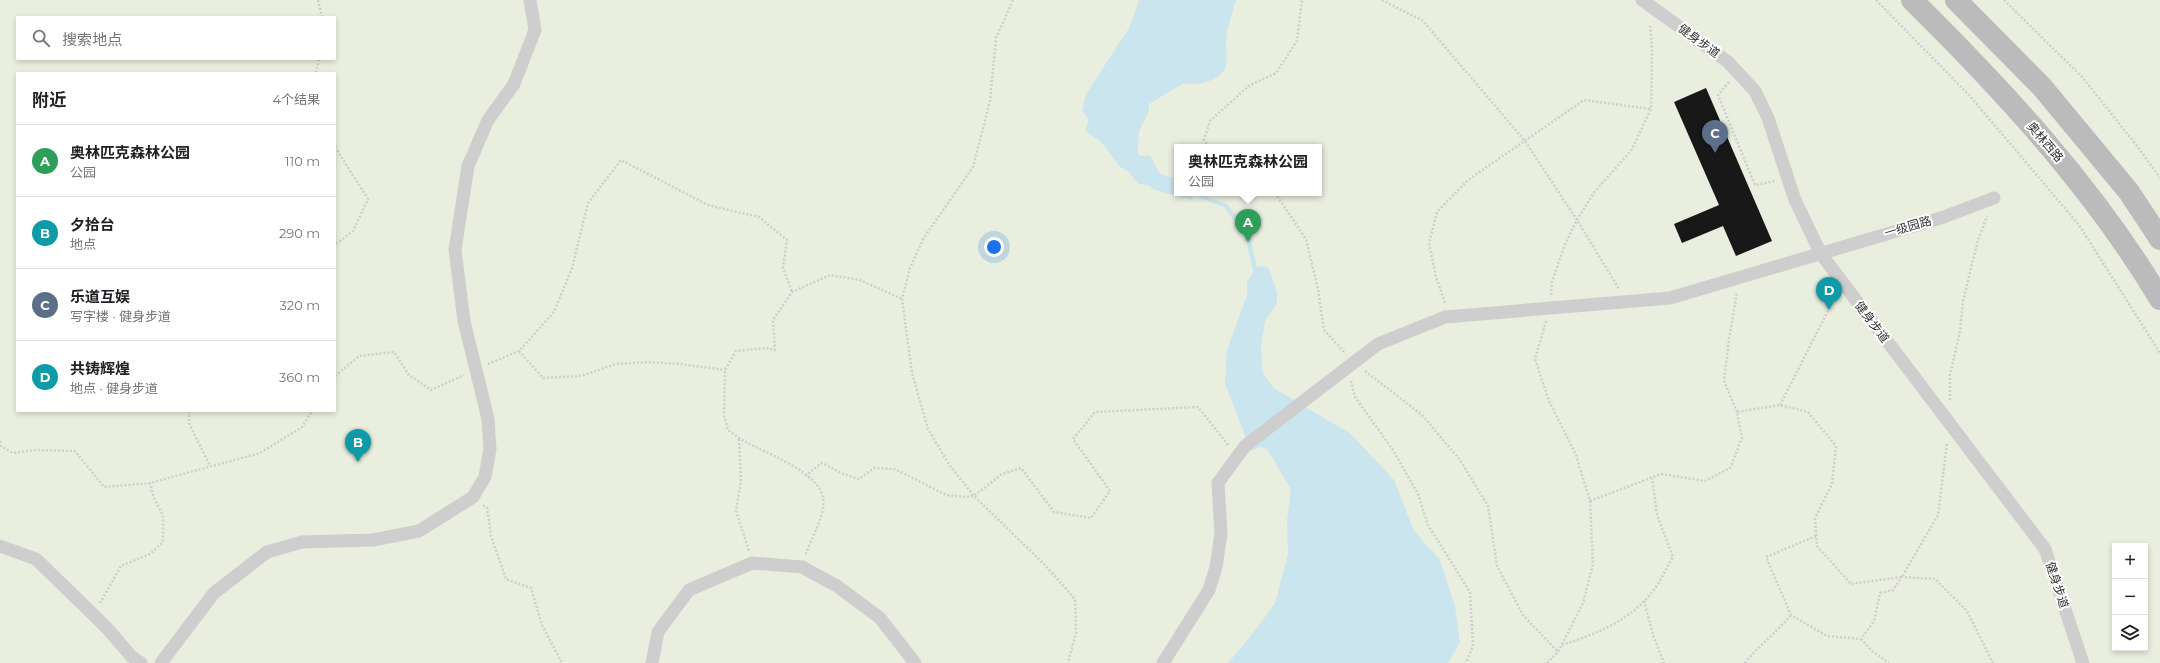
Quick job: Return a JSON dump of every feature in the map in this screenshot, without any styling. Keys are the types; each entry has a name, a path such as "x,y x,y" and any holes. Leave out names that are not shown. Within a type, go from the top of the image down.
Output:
{"main road":[{"name":"奥林西路","path":"1912,0 1956,43 2046,143 2094,200 2160,299"},
{"path":"1956,0 2042,87 2129,192 2160,238"}],"street":[{"path":"161,663 214,593 267,552 302,542 373,540 419,531 473,497 485,477 490,449 488,419 464,321 455,250 468,166 488,120 514,84 535,30 530,0"},
{"name":"健身步道","path":"1645,3 1728,62 1755,91 1768,118 1795,200 1821,254 2045,549 2083,663"},
{"name":"一级园路","path":"1163,663 1209,590 1216,567 1221,534 1218,483 1241,452 1306,398 1378,344 1450,316 1670,298 1941,218 1994,198"},
{"path":"0,546 36,559 93,615 131,656 141,663"},
{"path":"652,663 658,632 689,590 752,563 802,567 837,586 880,618 915,663"}],"path":[{"path":"318,0 322,16"},
{"path":"1013,0 996,38 990,101 973,167 923,240 910,268 902,299 912,373 928,428 950,466 974,496 1044,564 1075,599 1076,633 1068,663"},
{"path":"1207,144 1204,140 1210,121 1250,85 1276,72 1297,41 1302,0"},
{"path":"1382,0 1423,21 1525,141 1577,220 1626,302"},
{"path":"1876,0 1969,95 2079,225 2160,354"},
{"path":"2004,0 2082,77 2138,147 2160,178"},
{"path":"1548,663 1558,652 1583,603 1593,564 1590,501 1576,455 1549,401 1535,359 1550,308 1552,282 1566,244 1577,220 1595,191 1631,150 1651,109 1652,49 1645,3"},
{"path":"316,72 319,60"},
{"path":"1737,72 1718,95 1756,185 1788,178"},
{"path":"1450,316 1436,277 1429,243 1437,212 1468,180 1584,100 1651,109"},
{"path":"336,149 368,199 353,231 336,244"},
{"path":"336,375 359,356 394,352 409,375 431,390 519,351 554,312 572,268 588,203 621,160 708,205 759,217 787,240 783,268 792,292"},
{"path":"1277,196 1306,239 1318,289 1324,330 1351,364 1422,415 1460,460 1488,506 1497,566 1523,615 1558,652"},
{"path":"1861,639 1874,621 1880,593 1893,590 1938,515 1949,423 1950,374 1960,332 1962,301 1978,240 1994,198"},
{"path":"802,567 818,527 824,499 818,484 805,476 787,461 739,438 728,430 724,415 725,370 736,351 755,348 775,350 773,320 792,292 830,275 860,280 902,299"},
{"path":"1590,501 1661,474 1705,480 1730,468 1742,438 1736,412 1724,381 1729,339 1740,278"},
{"path":"1780,405 1842,282"},
{"path":"519,351 543,378 580,376 616,364 648,362 680,364 725,370"},
{"path":"1351,364 1355,397 1393,450 1418,494 1428,525 1470,592 1473,646 1466,663"},
{"path":"1736,412 1780,405 1808,412 1836,446 1832,484 1815,518 1817,546 1851,584 1902,577 1936,579 1966,612 1993,663"},
{"path":"805,476 822,463 843,474 859,479 874,468 894,469 946,496 974,496 1002,474 1021,468 1054,512 1091,518 1110,491 1074,440 1095,412 1198,407 1241,452"},
{"path":"189,412 189,423 210,466"},
{"path":"0,441 1,446 13,453 36,450 75,452 104,487 150,483 260,453 302,428 311,412"},
{"path":"739,438 741,482 736,511 752,563"},
{"path":"1562,645 1597,633 1630,615 1653,591 1673,557 1657,515 1652,478"},
{"path":"93,615 121,566 150,554 163,542 163,516 154,498 150,483"},
{"path":"473,497 487,508 491,536 506,579 530,588 542,625 562,663"},
{"path":"1816,536 1766,557 1791,615 1827,636 1861,639 1872,651 1889,663"},
{"path":"1644,601 1654,638 1664,663"},
{"path":"1745,663 1755,650 1777,631 1791,615"}],"shaded area":[{"path":"0,0 2160,0 2160,663 0,663"}],"water":[{"path":"1139,0 1236,0 1227,32 1227,60 1224,70 1220,75 1209,81 1196,84 1184,83 1149,104 1149,111 1139,131 1138,154 1142,156 1150,155 1159,173 1174,179 1174,195 1155,190 1148,185 1138,184 1129,172 1120,167 1101,142 1085,131 1089,119 1082,111 1086,94 1129,28"},
{"path":"1177,196 1193,196 1192,200"},
{"path":"1262,266 1269,268 1277,293 1277,303 1265,321 1261,348 1263,374 1274,388 1351,434 1394,480 1414,531 1440,560 1455,607 1460,643 1448,663 1228,663 1254,632 1275,603 1288,554 1287,521 1291,489 1267,449 1260,447 1251,451 1225,384 1227,350 1247,295 1247,281 1256,268"}],"building":[{"path":"1706,88 1772,241 1736,256 1723,226 1682,243 1674,224 1719,205 1674,102"}],"waterway":[{"path":"1201,196 1226,206 1247,234 1256,273"}],"place":[{"name":"乐道互娱","path":"1715,153"},
{"name":"奥林匹克森林公园","path":"1248,242"},
{"name":"共铸辉煌","path":"1829,310"},
{"name":"夕拾台","path":"358,462"}]}
